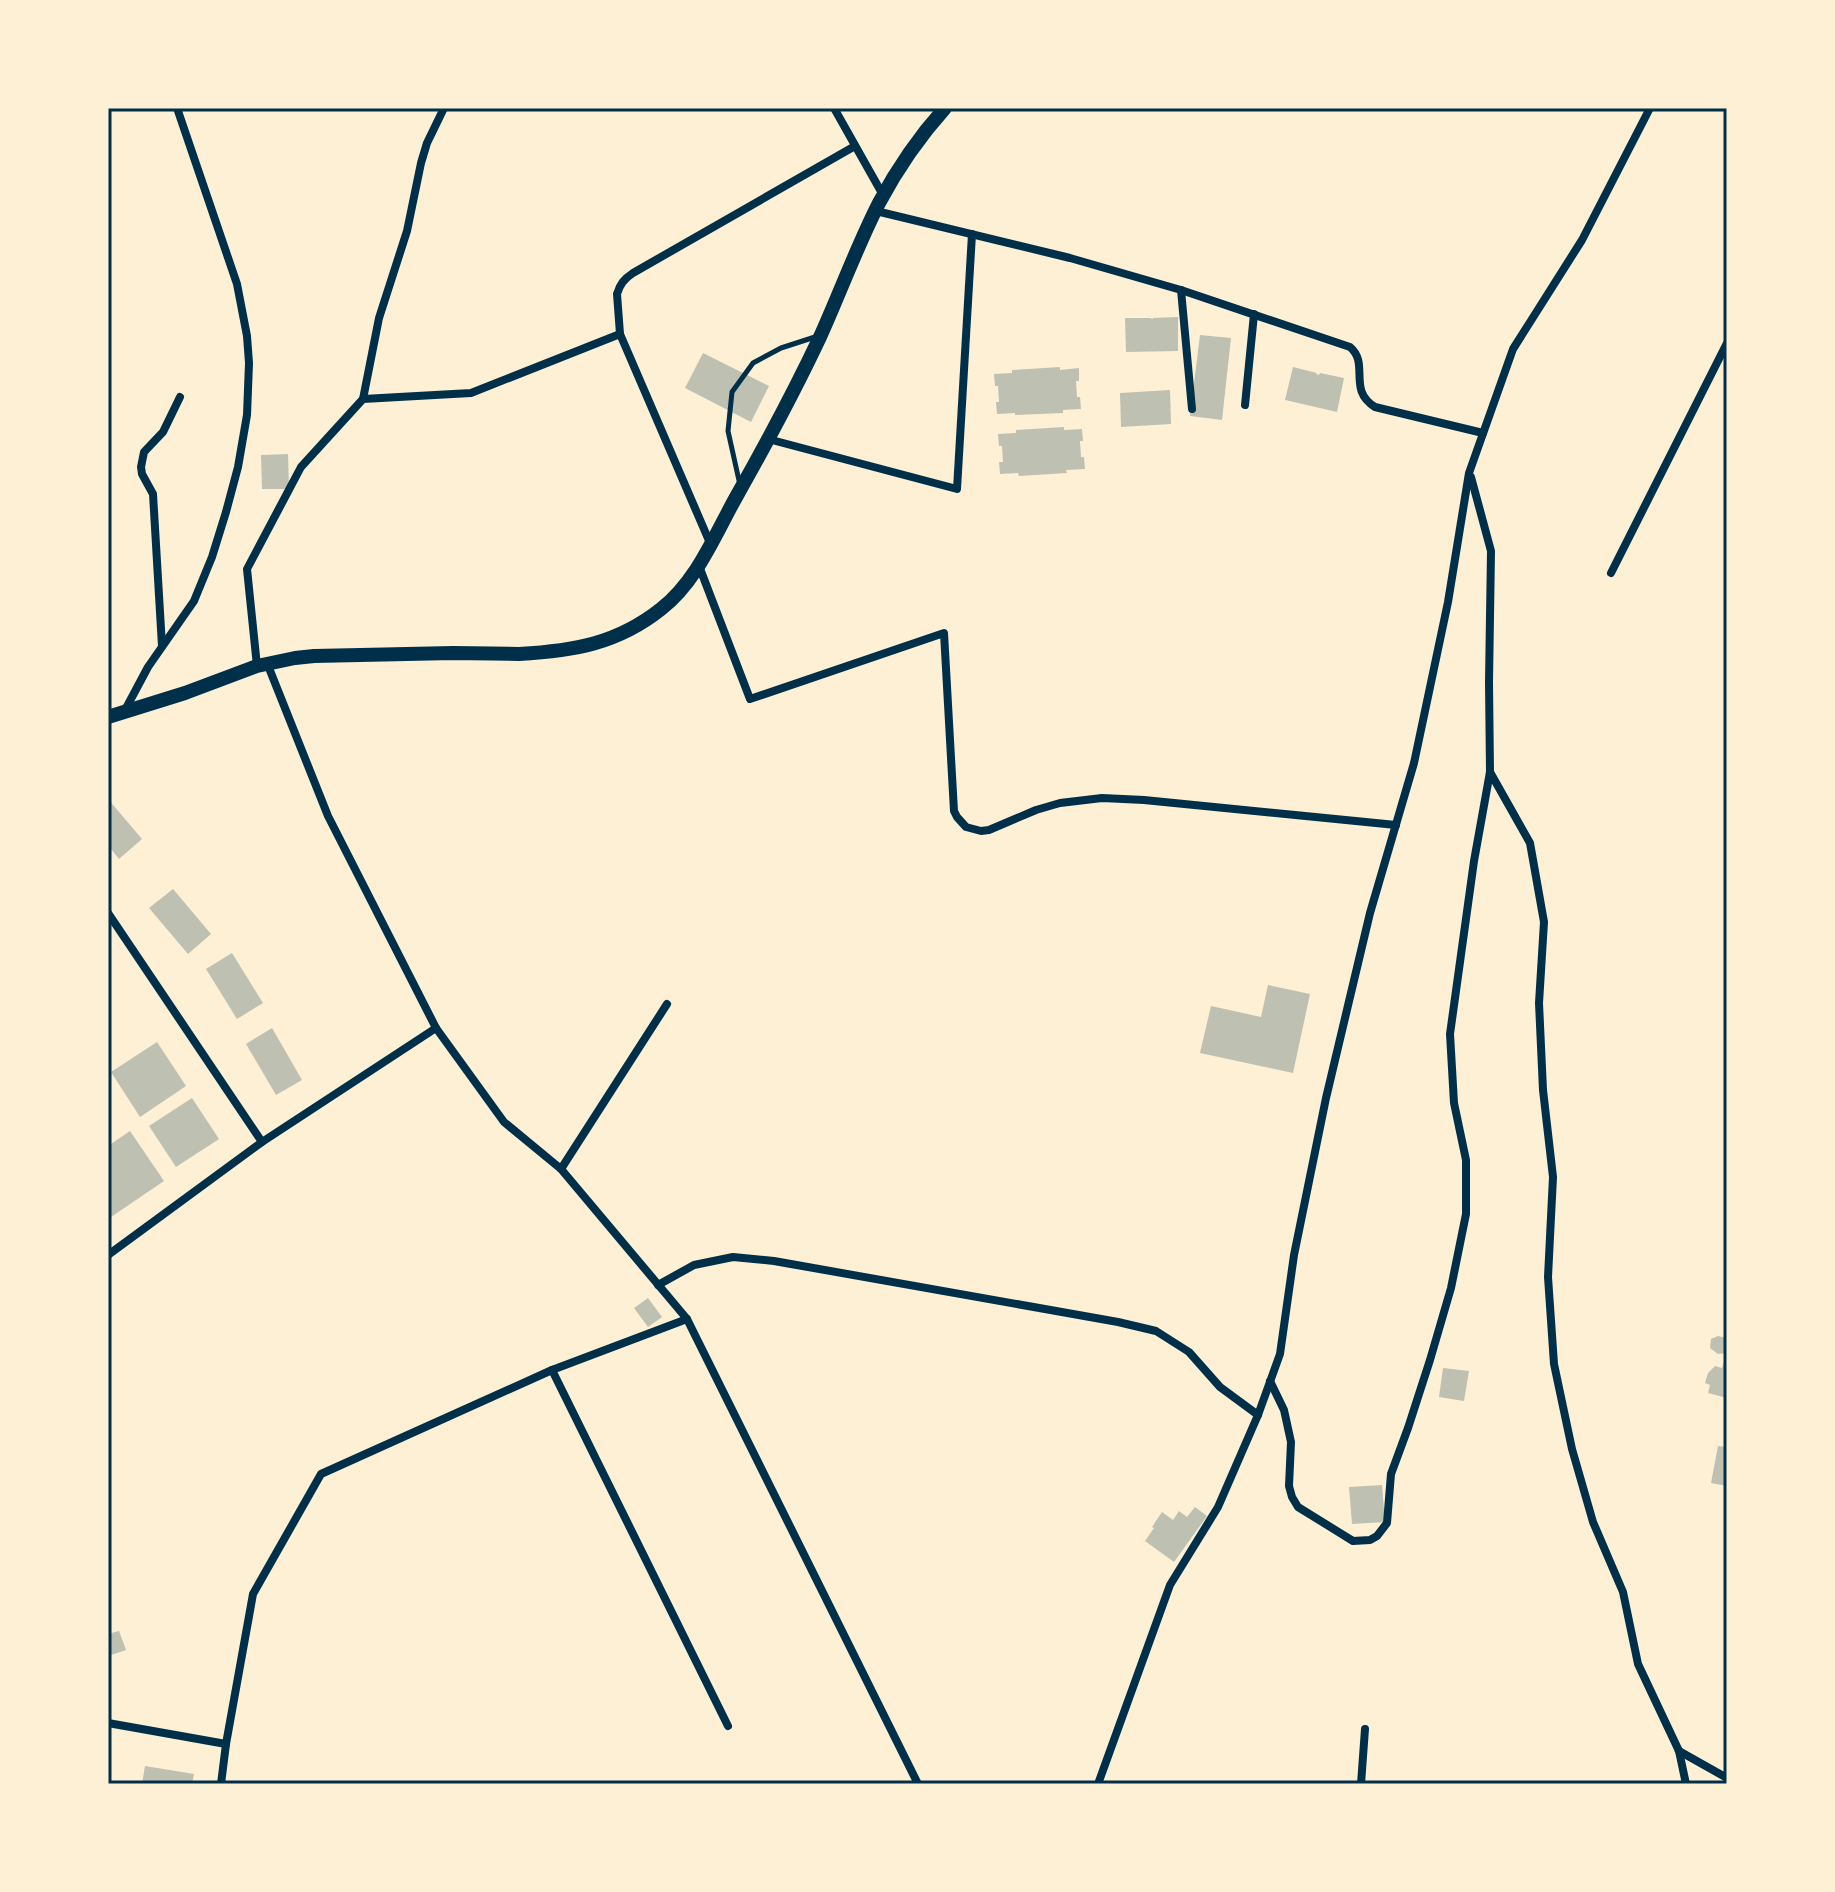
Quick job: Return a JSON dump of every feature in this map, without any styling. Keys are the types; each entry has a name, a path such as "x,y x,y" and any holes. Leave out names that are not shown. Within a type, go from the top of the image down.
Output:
{"main road":[{"path":"108,717 262,664 314,656 530,654 594,645 634,628 664,607 689,581 785,409 883,196 913,147 945,108"}],"street":[{"path":"123,713 148,667 194,601 212,557 238,467 247,415 247,336 237,284 177,108"},
{"path":"444,108 421,163 407,231 379,318 363,399 301,467 247,569 262,664 328,816 436,1028 504,1122 561,1169 687,1319 918,1784"},
{"path":"834,108 883,196"},
{"path":"1098,1784 1170,1585 1218,1507 1258,1415 1280,1354 1294,1255 1326,1098 1370,913 1414,763 1448,602 1469,473 1513,349 1582,240 1650,108"},
{"path":"710,543 620,334 617,294 621,283 626,277 855,146"},
{"path":"876,211 1070,258 1181,290 1354,350 1359,361 1361,392 1364,399 1375,407 1483,433"},
{"path":"768,439 957,489 972,234"},
{"path":"1181,290 1192,409"},
{"path":"1245,405 1254,314"},
{"path":"363,399 471,393 620,334"},
{"path":"1611,573 1727,343"},
{"path":"162,647 153,494 141,467 144,452 163,432 180,397"},
{"path":"1270,1381 1284,1410 1291,1442 1289,1486 1298,1507 1353,1541 1362,1542 1377,1536 1387,1523 1391,1474 1451,1288 1466,1214 1466,1160 1454,1103 1450,1034 1490,772 1491,551 1469,473"},
{"path":"698,565 750,699 944,633 954,811 961,823 973,830 989,830 1060,803 1102,798 1396,825"},
{"path":"1490,772 1530,843 1544,922 1539,1003 1543,1090 1553,1177 1548,1277 1554,1364 1593,1522 1623,1592 1638,1664 1679,1751 1686,1784"},
{"path":"108,913 262,1142"},
{"path":"561,1169 667,1004"},
{"path":"108,1255 262,1142 436,1028"},
{"path":"658,1285 694,1265 733,1257 774,1261 1118,1322 1156,1331 1189,1352 1220,1387 1258,1415"},
{"path":"221,1784 253,1594 321,1474 552,1370 687,1319"},
{"path":"552,1370 728,1726"},
{"path":"108,1723 226,1744"},
{"path":"1361,1784 1365,1729"},
{"path":"1679,1751 1727,1778"}],"lane":[{"path":"741,489 728,431 732,392 753,363 781,348 820,336"}],"building":[{"path":"1178,317 1178,351 1126,352 1125,318"},
{"path":"1200,335 1231,338 1222,420 1190,416"},
{"path":"703,353 769,386 751,422 685,388"},
{"path":"1060,367 1060,370 1079,368 1079,381 1076,381 1081,409 1063,410 1063,413 997,414 998,386 995,386 994,374"},
{"path":"1293,367 1344,378 1337,412 1285,400"},
{"path":"1170,390 1171,424 1121,427 1120,393"},
{"path":"1064,427 1064,430 1082,429 1081,457 1084,457 1085,469 1019,476 1018,473 1000,474 999,462 1003,462 998,434"},
{"path":"288,454 289,489 262,489 261,455"},
{"path":"108,799 142,839 119,859 108,845"},
{"path":"173,889 211,934 188,954 149,908"},
{"path":"232,953 263,1003 237,1019 206,969"},
{"path":"1268,985 1310,994 1293,1073 1200,1053 1211,1006 1261,1017"},
{"path":"272,1028 302,1080 276,1095 246,1044"},
{"path":"157,1042 186,1086 140,1117 111,1072"},
{"path":"192,1098 219,1139 176,1167 149,1126"},
{"path":"130,1131 164,1181 111,1217 108,1213 108,1146"},
{"path":"648,1298 662,1317 648,1327 634,1308"},
{"path":"1718,1336 1727,1338 1727,1353 1718,1354 1710,1348 1711,1339"},
{"path":"1726,1354 1727,1398 1708,1393 1710,1385 1705,1383 1708,1373 1715,1366 1722,1368"},
{"path":"1443,1368 1469,1371 1464,1401 1439,1397"},
{"path":"1718,1446 1727,1447 1727,1486 1711,1483"},
{"path":"1382,1485 1385,1522 1352,1524 1349,1487"},
{"path":"1195,1507 1207,1516 1174,1562 1145,1541 1162,1512 1173,1520 1179,1511 1187,1517"},
{"path":"119,1631 126,1650 108,1656 108,1634"},
{"path":"145,1766 194,1774 192,1784 142,1784"}]}
